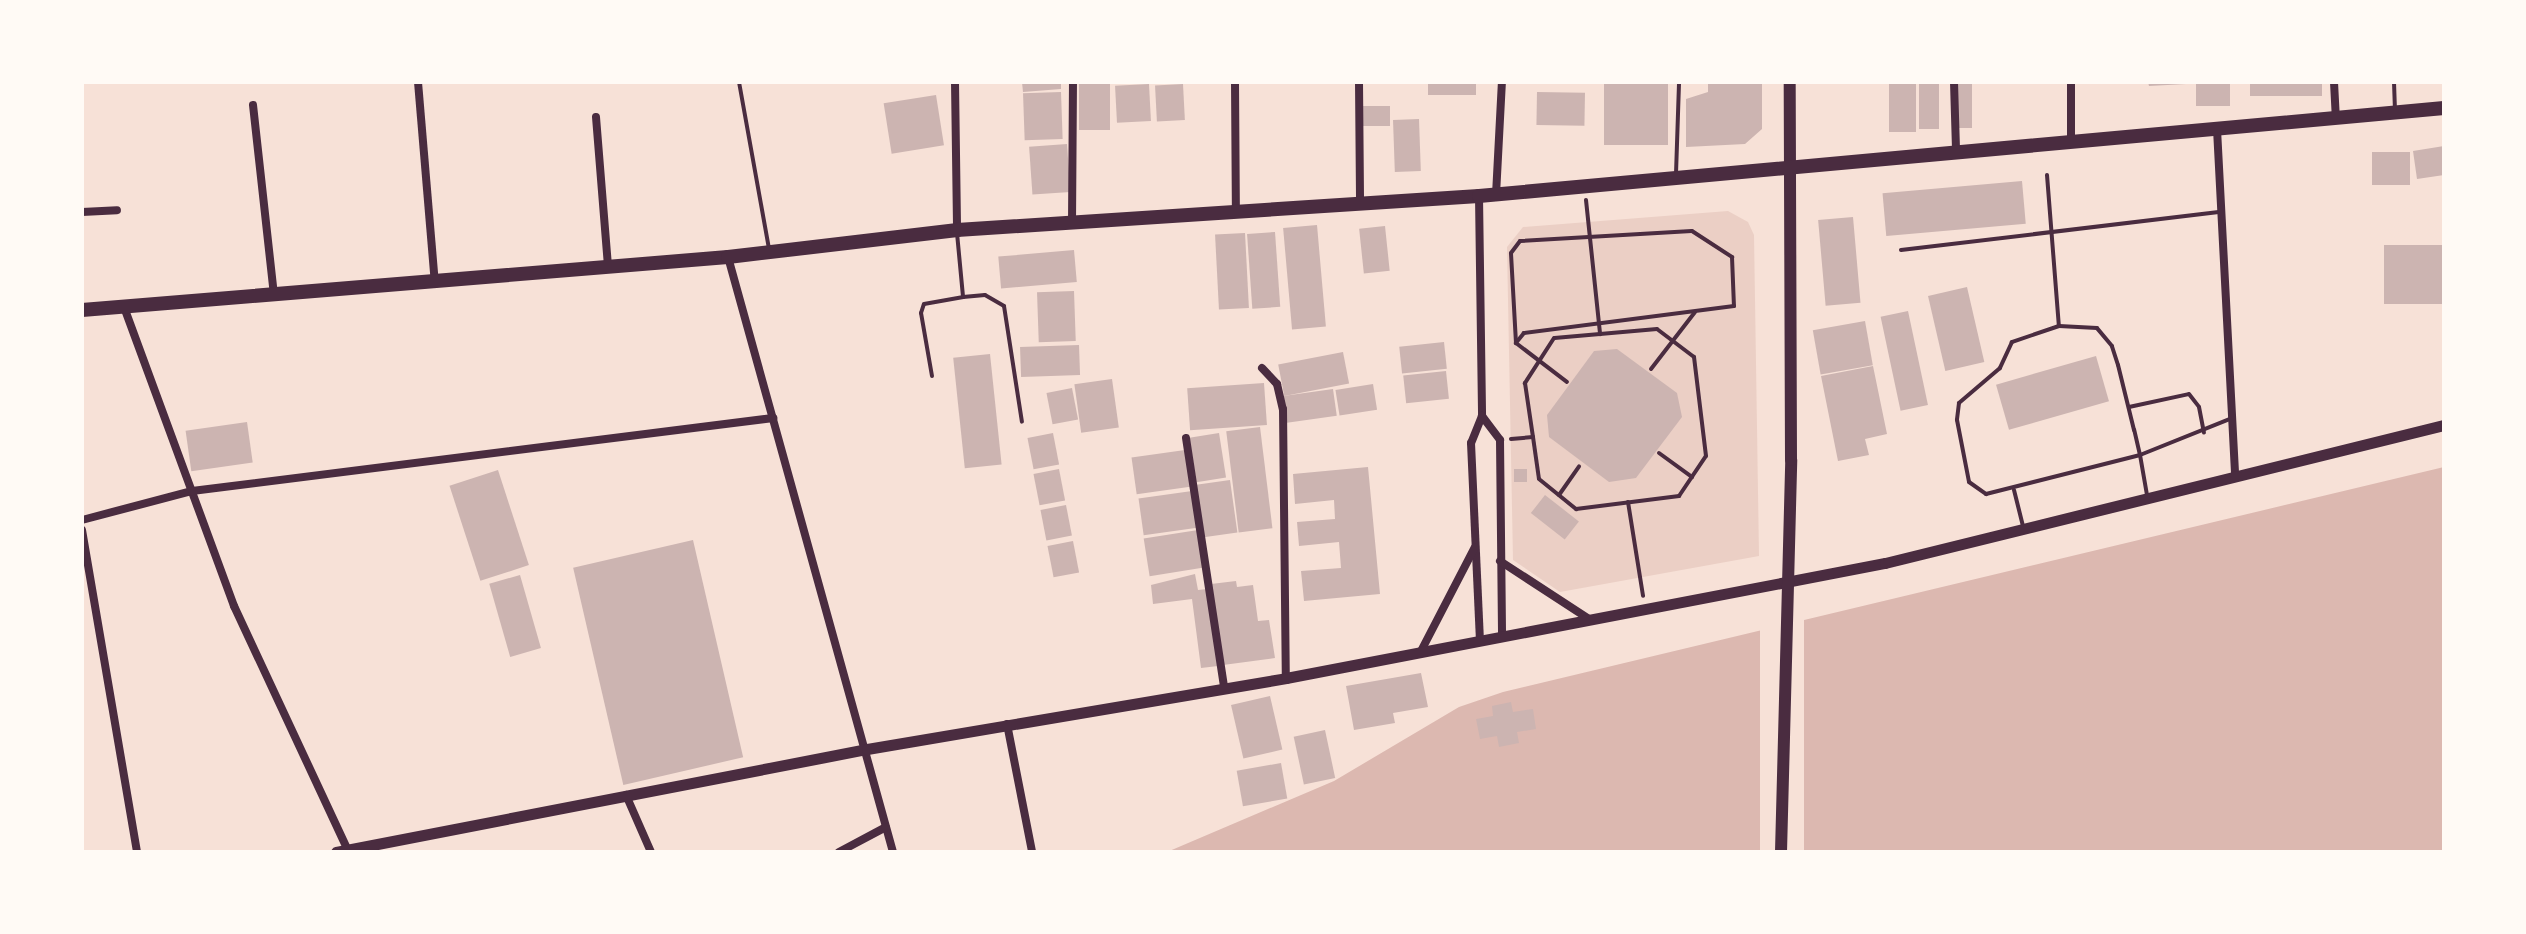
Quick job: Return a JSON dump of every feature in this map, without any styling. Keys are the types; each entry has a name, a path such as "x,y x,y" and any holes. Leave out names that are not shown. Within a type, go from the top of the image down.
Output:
{"main road":[{"path":"1781,852 1791,460 1790,82"},
{"path":"82,310 728,257 957,230 1496,195 1791,165 2444,108"}],"street":[{"path":"418,82 435,283"},
{"path":"955,82 957,230"},
{"path":"1072,223 1073,82"},
{"path":"1235,82 1236,214"},
{"path":"1359,82 1360,206"},
{"path":"1496,195 1502,82"},
{"path":"1954,82 1956,151"},
{"path":"2071,82 2071,142"},
{"path":"2334,82 2336,118"},
{"path":"253,105 274,295"},
{"path":"596,117 608,267"},
{"path":"2217,129 2235,475"},
{"path":"1479,196 1482,416 1471,443 1480,641"},
{"path":"82,212 117,210"},
{"path":"728,257 867,749 893,852"},
{"path":"124,307 234,606 344,851 867,749 1286,678 1885,563 2444,425"},
{"path":"1262,368 1277,384 1283,409 1286,678"},
{"path":"1482,416 1500,440 1502,637"},
{"path":"82,520 192,491 773,418"},
{"path":"1186,438 1224,687"},
{"path":"82,530 137,852"},
{"path":"1420,653 1476,545"},
{"path":"1500,561 1591,620"},
{"path":"1007,724 1032,852"},
{"path":"626,795 651,852"},
{"path":"839,852 886,827"}],"lane":[{"path":"739,82 770,252"},
{"path":"1676,177 1679,82"},
{"path":"2394,82 2395,112"},
{"path":"2047,175 2049,234 2059,326"},
{"path":"1901,250 2222,212"},
{"path":"957,230 963,297"},
{"path":"932,376 921,313 924,304 985,295 1004,306 1022,422"},
{"path":"2148,497 2140,455 2128,407 2105,334 2088,326 2059,326 2012,342 2000,368 1959,403 1957,420 1969,482 1986,494 2014,490 2140,455 2204,433 2232,418"},
{"path":"2128,407 2189,394 2199,407 2204,433"},
{"path":"2014,490 2023,528"}],"path":[{"path":"1584,186 1600,334"},
{"path":"1516,343 1524,333 1734,306 1732,257 1692,231 1520,241 1511,253 1516,343 1567,382"},
{"path":"1651,369 1697,310"},
{"path":"1657,329 1672,341 1694,357 1706,456 1679,496 1576,509 1539,479 1525,383 1554,338 1657,329"},
{"path":"1500,440 1533,437"},
{"path":"1659,453 1692,477"},
{"path":"1559,495 1579,466"},
{"path":"1628,502 1646,610"}],"shaded area":[{"path":"1728,211 1748,222 1754,235 1759,556 1560,592 1513,560 1507,247 1523,227"},
{"path":"2444,467 2444,852 1167,852 1334,781 1459,707 1503,692"}],"pier":[{"path":"1760,616 1804,616 1804,852 1760,852"}],"building":[{"path":"1022,82 1061,82 1061,89 1023,92"},
{"path":"1428,82 1476,82 1476,95 1428,95"},
{"path":"1604,82 1668,82 1668,145 1604,145"},
{"path":"1708,82 1762,82 1762,129 1745,144 1686,147 1686,99 1708,92"},
{"path":"1889,82 1916,82 1916,132 1889,132"},
{"path":"1919,82 1939,82 1939,129 1919,129"},
{"path":"1958,82 1972,82 1972,128 1958,128"},
{"path":"2148,82 2186,82 2186,84 2149,86"},
{"path":"2196,82 2230,82 2230,106 2196,106"},
{"path":"2250,82 2322,82 2322,96 2250,96"},
{"path":"1079,83 1110,83 1110,130 1079,130"},
{"path":"1149,84 1151,121 1117,123 1115,86"},
{"path":"1183,84 1185,120 1157,121 1155,85"},
{"path":"1061,92 1063,139 1025,140 1023,93"},
{"path":"1537,92 1585,93 1584,126 1536,125"},
{"path":"936,95 944,145 892,154 884,103"},
{"path":"1362,106 1390,106 1390,126 1362,126"},
{"path":"1419,119 1421,171 1395,172 1393,120"},
{"path":"1067,144 1070,192 1032,195 1029,147"},
{"path":"2444,146 2444,175 2417,179 2413,151"},
{"path":"2372,152 2410,152 2410,185 2372,185"},
{"path":"2022,181 2026,224 1886,236 1883,193"},
{"path":"1853,217 1860,303 1826,306 1818,220"},
{"path":"1317,225 1326,327 1292,330 1283,228"},
{"path":"1385,226 1390,271 1364,273 1359,229"},
{"path":"1275,232 1280,307 1252,309 1247,234"},
{"path":"1245,233 1249,308 1219,309 1215,235"},
{"path":"2384,245 2444,245 2444,304 2384,304"},
{"path":"1074,250 1077,282 1001,289 998,257"},
{"path":"1967,287 1984,362 1945,371 1928,296"},
{"path":"1074,291 1076,341 1039,342 1037,292"},
{"path":"1908,311 1928,405 1901,411 1881,317"},
{"path":"1865,321 1873,365 1821,375 1813,330"},
{"path":"1444,342 1447,369 1402,374 1399,347"},
{"path":"1079,345 1080,375 1021,377 1020,347"},
{"path":"1617,349 1677,393 1682,417 1636,478 1609,482 1549,437 1547,415 1594,351"},
{"path":"1343,352 1349,383 1284,396 1278,365"},
{"path":"990,354 1002,464 965,468 953,358"},
{"path":"2096,356 2109,401 2009,430 1996,385"},
{"path":"1873,366 1887,434 1865,439 1869,455 1838,461 1821,376"},
{"path":"1446,371 1449,399 1406,403 1403,375"},
{"path":"1112,379 1119,428 1081,433 1074,384"},
{"path":"1264,383 1267,425 1190,430 1187,388"},
{"path":"1373,384 1377,410 1340,416 1335,390"},
{"path":"1072,388 1078,419 1053,424 1046,393"},
{"path":"1333,389 1337,416 1285,423 1282,396"},
{"path":"247,422 253,463 191,471 186,431"},
{"path":"1260,427 1272,528 1239,532 1226,431"},
{"path":"1053,433 1059,464 1034,469 1027,438"},
{"path":"1219,433 1226,477 1196,482 1189,438"},
{"path":"1185,450 1190,487 1137,494 1132,458"},
{"path":"1368,467 1380,594 1304,601 1301,571 1341,568 1339,542 1299,546 1297,522 1335,519 1334,500 1295,504 1293,474"},
{"path":"1059,469 1065,500 1040,505 1033,474"},
{"path":"1514,469 1527,469 1527,482 1514,482"},
{"path":"498,470 529,565 480,581 449,486"},
{"path":"1230,480 1237,532 1204,537 1196,485"},
{"path":"1192,491 1197,528 1144,535 1139,499"},
{"path":"1545,495 1579,521 1565,540 1531,513"},
{"path":"1066,505 1072,535 1046,540 1040,510"},
{"path":"1198,530 1204,568 1150,576 1144,539"},
{"path":"693,540 743,757 623,785 573,568"},
{"path":"1073,541 1079,572 1054,577 1047,546"},
{"path":"1195,574 1198,590 1207,589 1218,666 1201,668 1192,599 1153,604 1151,585"},
{"path":"520,575 541,648 510,657 489,584"},
{"path":"1236,581 1237,587 1253,585 1258,621 1269,620 1275,658 1223,665 1211,584"},
{"path":"1421,673 1428,707 1393,713 1395,723 1354,730 1346,686"},
{"path":"1270,696 1282,750 1243,759 1231,705"},
{"path":"1511,702 1513,712 1533,709 1536,729 1517,732 1519,743 1499,747 1497,736 1480,739 1476,719 1493,716 1492,706"},
{"path":"1325,730 1335,778 1304,785 1294,737"},
{"path":"1281,763 1287,798 1243,806 1237,771"}]}
